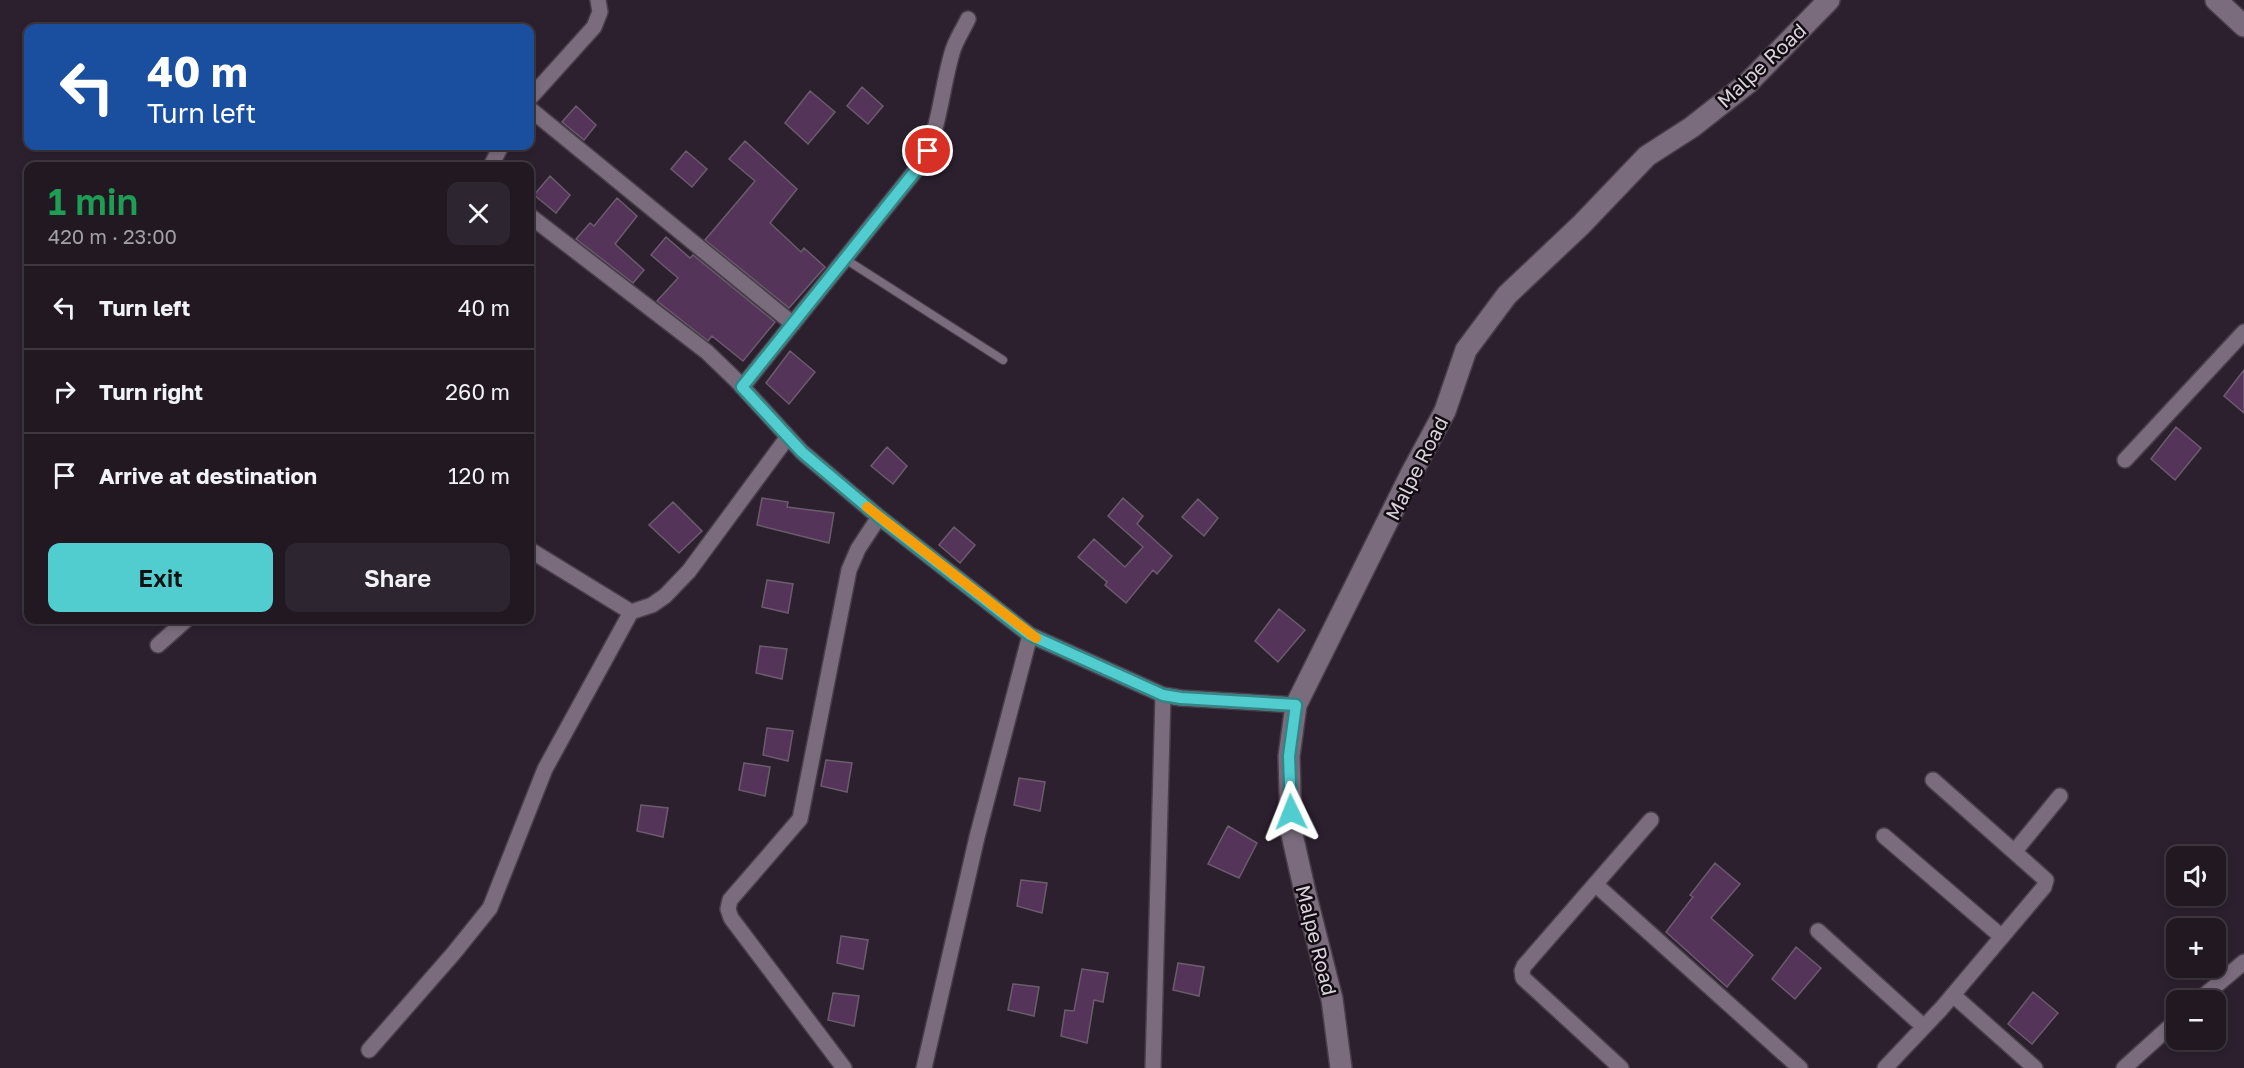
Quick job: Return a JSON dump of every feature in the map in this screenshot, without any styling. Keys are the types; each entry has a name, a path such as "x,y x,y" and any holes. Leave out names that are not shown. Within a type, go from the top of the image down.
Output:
{"street":[{"path":"534,94 594,27 600,12 598,0"},
{"name":"Malpe Road","path":"1341,1068 1332,999 1291,830 1289,756 1296,705 1411,474 1445,411 1466,350 1507,295 1581,225 1647,156 1692,127 1748,83 1829,0"},
{"path":"2216,0 2244,26"},
{"path":"742,387 920,165 928,151 952,51 968,19"},
{"path":"534,112 793,324"},
{"path":"534,219 707,352 787,438 879,517 1030,635 1163,695 1296,705"},
{"path":"2125,459 2244,332"},
{"path":"369,1050 490,908 545,769 631,612 652,605 665,596 689,572 787,438"},
{"path":"844,1068 731,918 728,909 730,900 800,819 849,570 858,549 879,517"},
{"path":"534,552 631,612"},
{"path":"158,645 182,624"},
{"path":"924,1068 977,837 1030,635"},
{"path":"1153,1068 1163,695"},
{"path":"1885,1068 1953,995 2044,887 2046,880 1933,780"},
{"path":"2015,851 2060,796"},
{"path":"1621,1068 1523,978 1522,971 1651,820"},
{"path":"1884,836 2002,937"},
{"path":"1595,884 1800,1068"},
{"path":"1818,931 1924,1027"},
{"path":"2211,990 2244,962"},
{"path":"1953,995 2035,1068"},
{"path":"2124,1068 2166,1030"}],"lane":[{"path":"845,258 1003,360"}],"building":[{"path":"862,87 883,106 868,124 847,106"},
{"path":"810,91 835,112 808,144 785,123"},
{"path":"576,106 596,125 584,140 562,122"},
{"path":"745,141 797,189 770,223 801,252 804,248 825,267 789,308 705,240 755,181 729,159"},
{"path":"686,151 707,169 692,187 671,169"},
{"path":"550,176 570,195 556,213 534,195"},
{"path":"617,198 637,216 615,244 644,270 633,283 576,239 590,223 594,226"},
{"path":"666,237 690,258 693,255 775,322 743,361 712,336 708,341 657,301 678,278 651,255"},
{"path":"790,351 815,372 789,404 766,383"},
{"path":"2244,370 2244,413 2224,396"},
{"path":"2176,427 2201,448 2175,480 2151,459"},
{"path":"887,447 907,466 893,484 871,466"},
{"path":"762,498 788,502 787,507 834,513 829,543 757,525"},
{"path":"1123,498 1143,516 1137,524 1172,556 1157,574 1153,570 1126,603 1105,585 1107,582 1078,557 1094,539 1125,567 1143,547 1108,516"},
{"path":"1198,499 1218,518 1204,536 1182,517"},
{"path":"673,502 702,531 679,553 649,525"},
{"path":"954,527 975,545 960,563 939,545"},
{"path":"767,580 793,584 788,613 762,607"},
{"path":"1279,609 1305,630 1278,662 1255,641"},
{"path":"760,646 787,649 782,679 756,673"},
{"path":"767,728 793,731 788,761 763,755"},
{"path":"826,760 852,763 847,792 821,786"},
{"path":"744,763 770,767 765,796 739,790"},
{"path":"1019,778 1045,782 1040,811 1014,805"},
{"path":"641,805 668,808 663,837 637,831"},
{"path":"1228,826 1257,843 1239,878 1208,864"},
{"path":"1715,863 1740,884 1711,918 1753,955 1727,987 1666,932 1693,897 1690,895"},
{"path":"1021,880 1047,883 1042,913 1017,906"},
{"path":"841,936 868,940 863,969 837,963"},
{"path":"1796,947 1821,968 1795,999 1772,979"},
{"path":"1178,963 1204,967 1199,996 1173,990"},
{"path":"1082,969 1108,973 1103,1002 1094,1000 1087,1043 1061,1036 1065,1010 1074,1011"},
{"path":"1013,984 1039,987 1034,1016 1008,1010"},
{"path":"2033,992 2058,1013 2032,1044 2008,1024"},
{"path":"833,993 859,996 854,1026 828,1020"}],"slow traffic":[{"path":"867,507 1036,638"}],"route":[{"path":"928,151 920,165 742,387 802,452 879,517 1030,635 1163,695 1296,705 1289,756 1291,812"}]}
